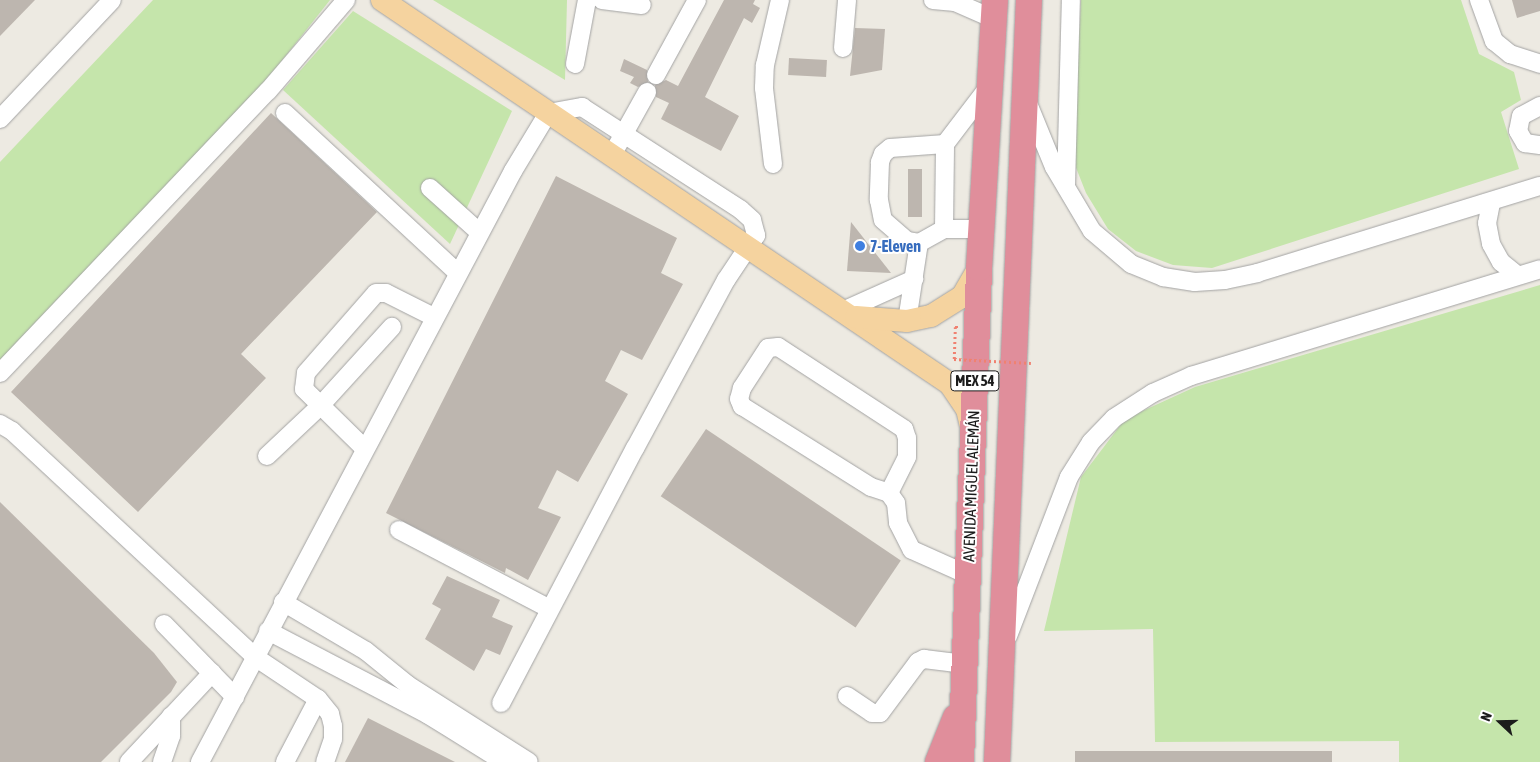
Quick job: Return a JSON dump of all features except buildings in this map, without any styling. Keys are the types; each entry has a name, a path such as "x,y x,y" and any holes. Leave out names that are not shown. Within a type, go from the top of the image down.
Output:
{"highway":[{"name":"MEX 54","path":"997,762 1004,645 1029,0"},
{"name":"AVENIDA MIGUEL ALEMÁN","path":"961,762 979,268 994,10"},
{"path":"938,762 964,690"}],"main road":[{"path":"382,0 548,113 850,313 950,384 967,409 973,438"},
{"path":"850,313 907,321 931,316 953,304 969,289 979,268"}],"street":[{"path":"0,119 112,0"},
{"path":"0,372 268,91 346,0"},
{"path":"575,64 587,0"},
{"path":"602,0 642,5"},
{"path":"656,75 697,0"},
{"path":"773,164 764,88 765,65 780,0"},
{"path":"843,48 847,0"},
{"path":"933,0 962,2 994,10"},
{"path":"1066,189 1071,0"},
{"path":"1479,0 1494,41 1510,54 1540,64"},
{"path":"944,228 945,144 990,85"},
{"path":"612,154 647,92"},
{"path":"1026,96 1043,144 1066,189 1092,231 1131,264 1163,277 1195,282 1225,280 1258,273 1538,190"},
{"path":"1540,106 1521,116 1518,131 1525,142 1540,145"},
{"path":"200,762 457,272 548,113 582,107 624,132 752,220 757,227 751,247 726,280 501,703"},
{"path":"285,113 457,272"},
{"path":"945,144 890,148 880,158 879,200 883,220 907,241 919,243 944,228 981,229"},
{"path":"430,188 479,232"},
{"path":"1491,203 1487,224 1490,244 1501,262 1517,275"},
{"path":"907,321 919,243"},
{"path":"1004,645 1069,476 1091,442 1114,418 1153,393 1191,376 1540,268"},
{"path":"850,313 914,279"},
{"path":"364,448 304,389 306,374 376,293 386,293 434,317"},
{"path":"267,456 320,406 392,327"},
{"path":"889,493 907,457 907,438 904,429 778,347 768,348 742,388 740,399 742,406 871,487 889,493 896,503 898,524 912,550 968,575"},
{"path":"0,424 12,431 255,657 318,699 330,714 333,726 333,739 325,762"},
{"path":"399,530 550,609"},
{"path":"283,602 366,651 408,685 529,762"},
{"path":"164,624 234,697"},
{"path":"268,631 427,714 504,762"},
{"path":"847,696 872,713 880,712 918,662 924,659 965,664"},
{"path":"129,762 212,673"},
{"path":"285,762 318,699"},
{"path":"162,762 171,736 171,716"}],"path":[{"path":"956,327 954,359 1031,363"}],"green space":[{"path":"153,0 330,0 258,91 0,363 0,162"},
{"path":"433,0 567,0 565,80"},
{"path":"1081,0 1461,0 1479,54 1514,72 1521,100 1501,112 1519,169 1212,268 1173,265 1136,251 1108,229 1086,193 1073,160"},
{"path":"353,11 512,111 450,244 283,90"},
{"path":"1540,285 1540,762 1399,762 1399,741 1155,742 1153,629 1044,631 1081,477 1125,419 1195,387"}],"place":[{"name":"7-Eleven","path":"860,246"}]}
